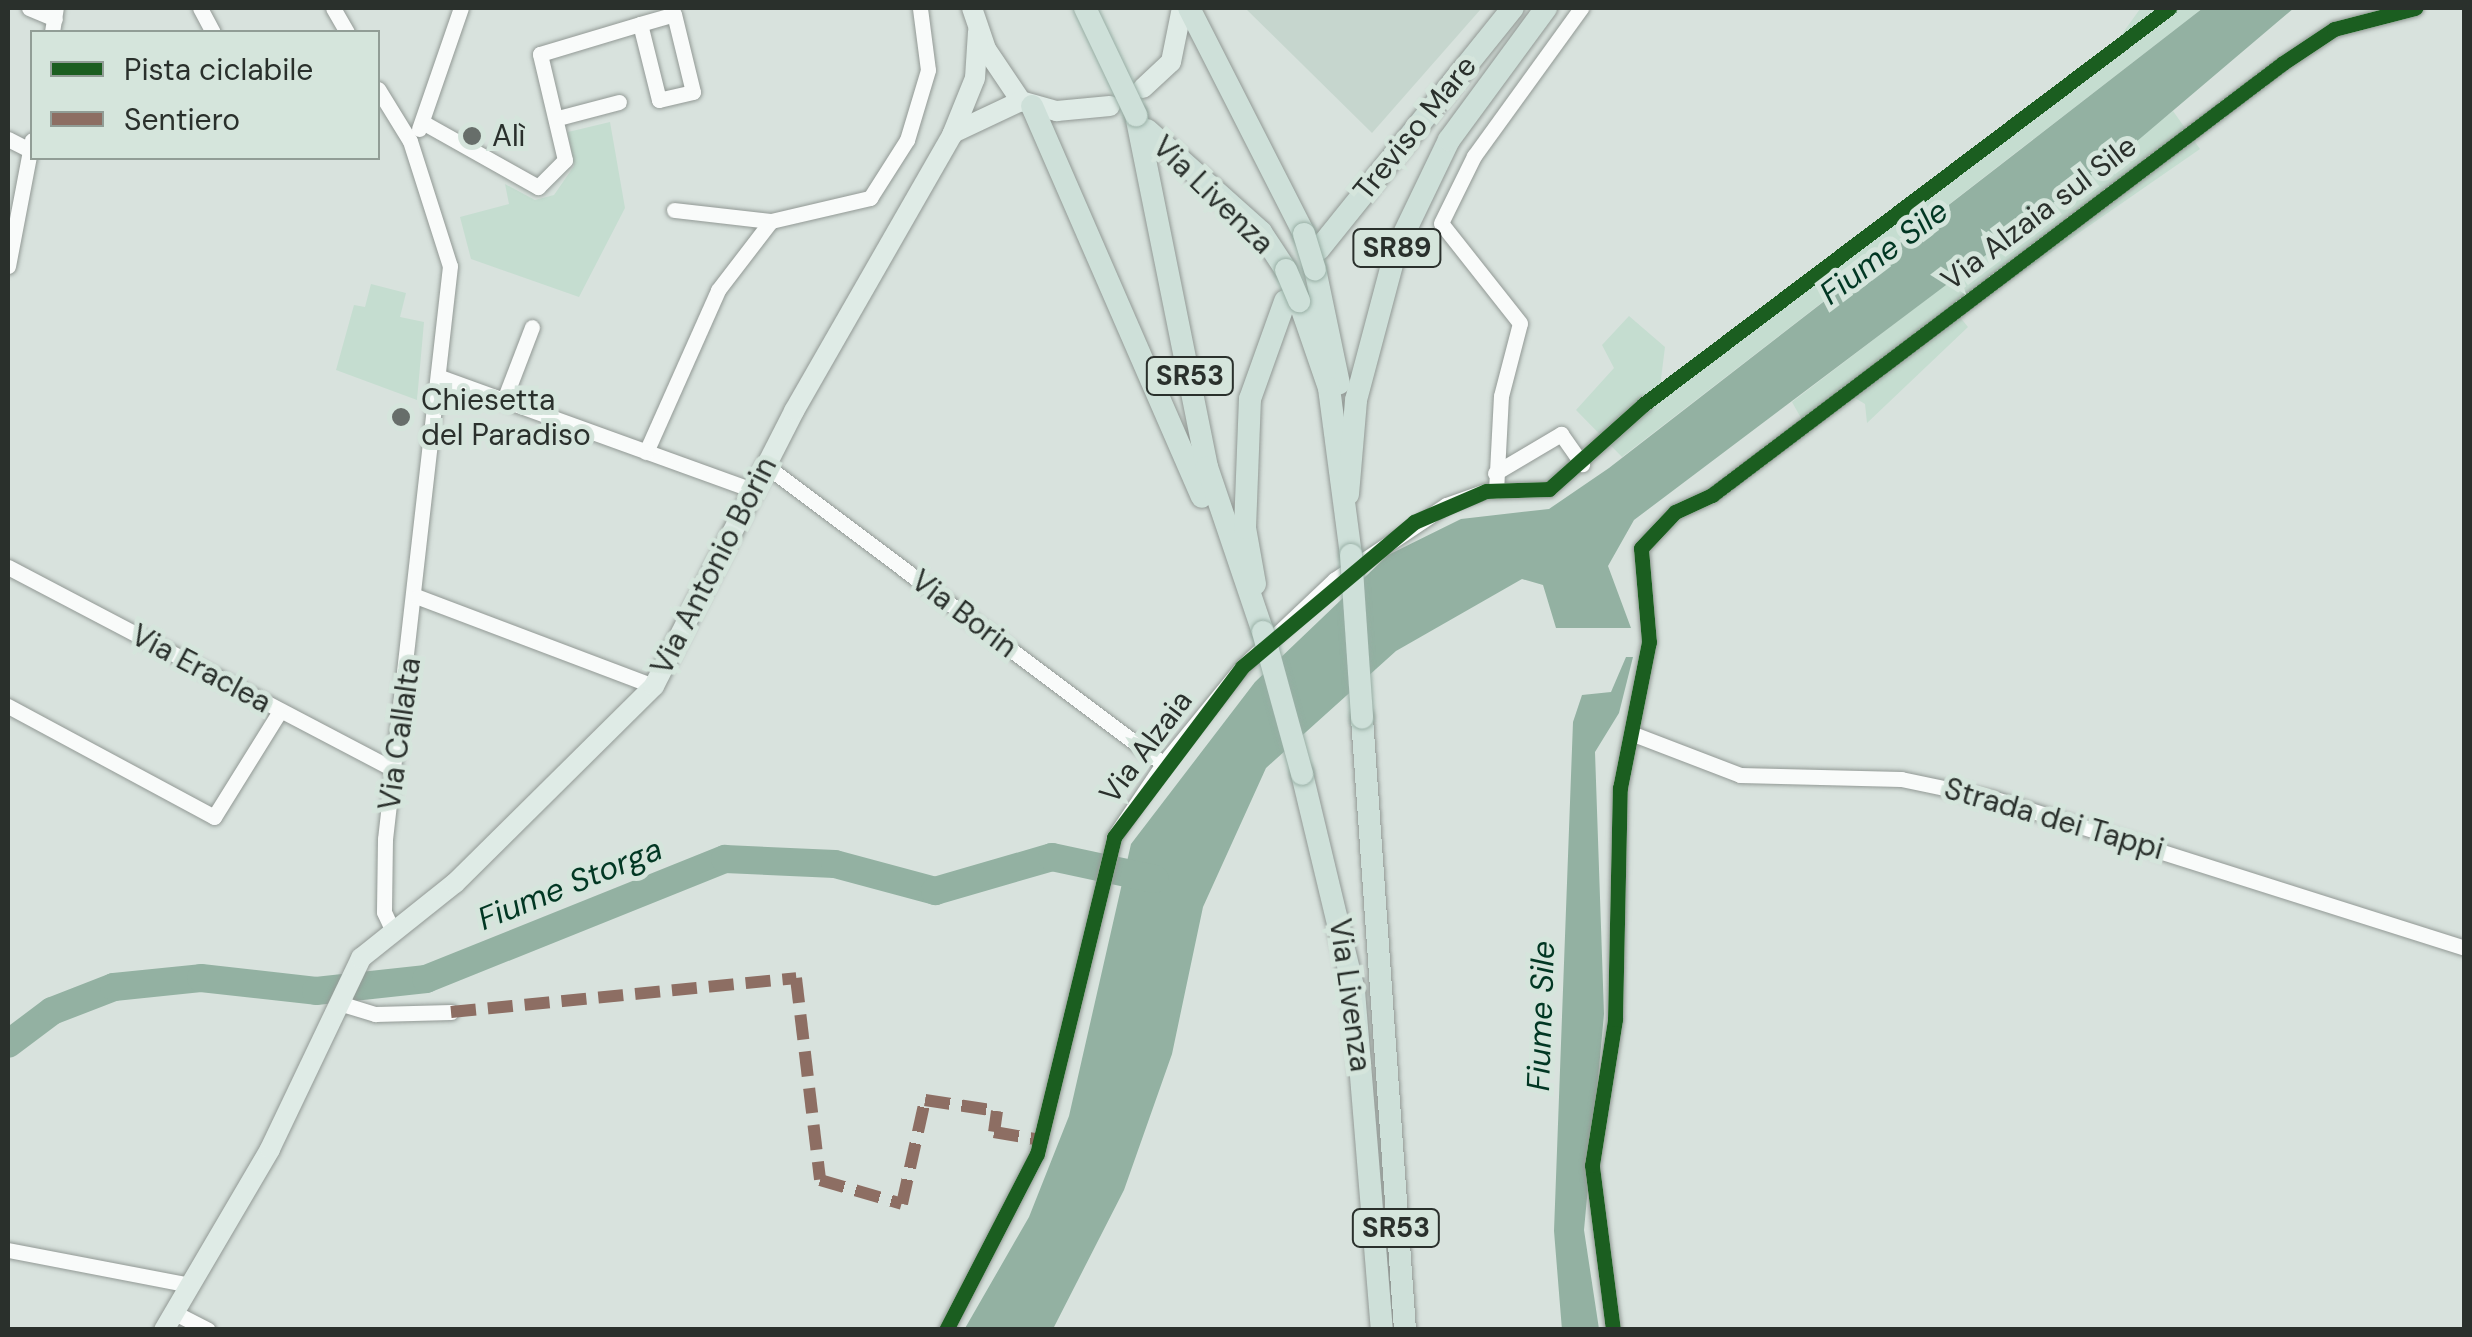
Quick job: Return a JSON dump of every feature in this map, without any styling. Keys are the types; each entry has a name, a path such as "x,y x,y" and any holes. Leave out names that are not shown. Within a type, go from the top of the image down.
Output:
{"highway":[{"name":"SR53","path":"1085,8 1136,115"},
{"path":"1186,8 1313,251 1350,462"},
{"name":"Treviso Mare","path":"1313,251 1514,8"},
{"name":"Treviso Mare","path":"1348,494 1374,318 1415,205 1448,140 1546,8"},
{"path":"1026,103 1224,536"},
{"name":"Via Livenza","path":"1136,115 1166,155 1260,232 1286,270 1292,301 1329,388 1348,494 1405,1330"},
{"name":"Via Livenza","path":"1136,115 1224,536 1263,632 1335,897 1354,991 1382,1330"},
{"path":"1263,632 1244,460 1250,399 1292,301"}],"main road":[{"path":"972,8 978,32 1026,103"},
{"path":"1143,88 1171,62 1186,8"},
{"name":"Via Antonio Borin","path":"393,930 455,883 654,686 765,465 952,134 972,88 978,32"},
{"path":"952,134 1026,103 1110,106"},
{"path":"168,1321 270,1149 357,967 393,930"}],"street":[{"path":"30,8 54,20"},
{"path":"200,8 212,30"},
{"path":"334,8 346,30"},
{"path":"410,140 424,123 461,8"},
{"path":"674,210 771,221 870,198 907,140 928,70 920,8"},
{"path":"1496,491 1495,473 1520,323 1441,223 1474,156 1581,8"},
{"name":"Via Alzaia sul Sile","path":"1636,735 1648,642 1642,548 1675,512 1712,495 2283,63 2334,29 2414,8"},
{"path":"424,123 538,187 565,160 540,54 640,24 674,14 694,92 659,100 640,24"},
{"name":"Via Callalta","path":"380,92 410,140 450,266 443,378 383,897 393,930"},
{"path":"558,118 618,102"},
{"path":"8,263 30,155"},
{"path":"646,452 718,290 771,221"},
{"path":"504,400 532,327"},
{"path":"443,378 752,490"},
{"name":"Via Alzaia","path":"946,1330 1036,1154 1105,870 1163,764 1242,666 1334,580 1414,522 1496,491 1532,494 1582,464 1644,404"},
{"path":"1495,473 1561,434 1582,464"},
{"name":"Via Borin","path":"765,465 1163,764"},
{"name":"Via Eraclea","path":"8,567 395,770"},
{"path":"418,597 654,686"},
{"path":"8,706 214,817 280,711"},
{"path":"1613,1330 1592,1165 1615,1018 1620,788 1636,735"},
{"name":"Strada dei Tappi","path":"1636,735 1740,775 1901,779 1992,798 2464,948"},
{"path":"339,1002 376,1014 451,1012"},
{"path":"8,1250 190,1285"},
{"path":"168,1321 208,1330"}],"shaded area":[{"path":"1245,8 1478,8 1480,10 1372,133"},
{"path":"2203,8 1622,457 1576,410 1614,368 1602,345 1629,316 1665,347 1659,395 2101,63 2140,9"},
{"path":"2203,8 2294,8 2136,142 1634,520 1608,566 1631,628 1556,628 1543,585 1522,579 1396,651 1266,768 1203,907 1172,1054 1124,1190 1053,1329 964,1330 1029,1217 1069,1116 1131,844 1255,682 1388,555 1461,519 1549,509 1609,468"},
{"path":"2173,111 2200,149 1959,316 1968,327 1867,423 1865,404 1850,395 1806,427 1792,402"},
{"path":"610,122 625,208 579,297 471,259 460,217 509,204 505,184 535,200 554,195 574,166 568,132"},
{"path":"371,284 406,293 400,317 424,322 417,400 336,370 354,305 365,307"},
{"path":"1626,657 1633,657 1619,713 1595,752 1604,1014 1584,1230 1599,1329 1562,1330 1554,1231 1573,722 1582,695 1611,692"}],"waterway":[{"name":"Fiume Storga","path":"8,1044 52,1011 114,987 201,978 316,991 426,979 725,859 835,864 935,891 1052,857 1155,879"}],"marked path":[{"path":"451,1012 796,978 820,1180 902,1204 925,1100 997,1111 994,1132 1041,1140"}],"cycle path":[{"path":"946,1330 1037,1154 1114,837 1242,667 1414,522 1486,491 1549,489 1644,404 2169,8"},
{"path":"1613,1330 1592,1165 1615,1019 1620,788 1649,642 1641,548 1675,512 1712,495 2283,63 2334,29 2415,8"}],"place":[{"name":"Alì","path":"472,136"},
{"name":"Chiesetta del Paradiso","path":"401,417"}],"water label":[{"name":"Fiume Sile","path":"1884,252"},
{"name":"Fiume Sile","path":"1541,1016"}]}
